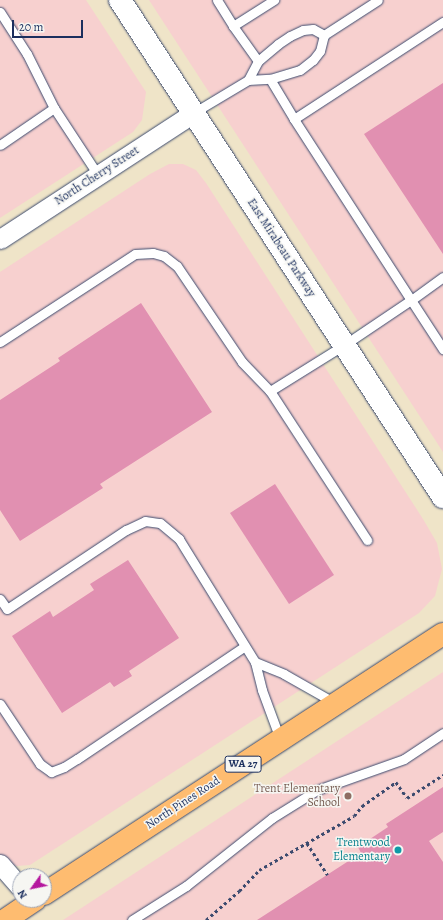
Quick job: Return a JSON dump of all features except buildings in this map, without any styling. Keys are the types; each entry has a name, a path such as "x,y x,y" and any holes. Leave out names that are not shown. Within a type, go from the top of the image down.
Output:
{"main road":[{"name":"North Pines Road","path":"52,884 281,740 443,634"},
{"name":"North Pines Road","path":"5,920 19,908"}],"street":[{"name":"East Mirabeau Parkway","path":"120,0 443,497"},
{"name":"North Cherry Street","path":"0,239 193,113"},
{"path":"0,864 12,876"}],"lane":[{"path":"217,0 258,62"},
{"path":"234,26 274,0"},
{"path":"193,113 248,80 270,79 300,70 313,60 320,51 324,35 378,0"},
{"path":"0,12 27,54 54,108 98,176"},
{"path":"294,119 443,22"},
{"path":"248,80 258,62 278,44 303,30 313,29 324,35"},
{"path":"270,79 294,119 443,349"},
{"path":"0,145 54,108"},
{"path":"0,342 135,254 153,254 164,256 177,266 242,362 270,391 367,540"},
{"path":"270,391 344,345 443,277"},
{"path":"0,599 3,612 126,530 144,521 160,523 179,539 255,662 262,690 281,740"},
{"path":"0,704 40,764 51,772 78,759 245,646"},
{"path":"255,662 284,674 336,704"},
{"path":"132,920 186,886 272,818 317,790 404,759 443,733"}],"path":[{"path":"206,920 239,891 259,870 354,816 362,806 396,782 407,798 443,775"},
{"path":"307,843 328,875"}],"shaded area":[{"path":"0,0 86,0 146,92 142,120 133,132 0,218"},
{"path":"149,0 443,0 443,452"},
{"path":"169,164 183,164 196,170 206,183 423,519 437,543 442,569 435,596 419,613 30,865 17,866 5,863 0,857 0,272 150,174"},
{"name":"Trent Elementary School","path":"443,672 443,920 63,920"}],"place":[{"name":"Trent Elementary School","path":"348,796"},
{"name":"Trentwood Elementary","path":"398,850"}]}
